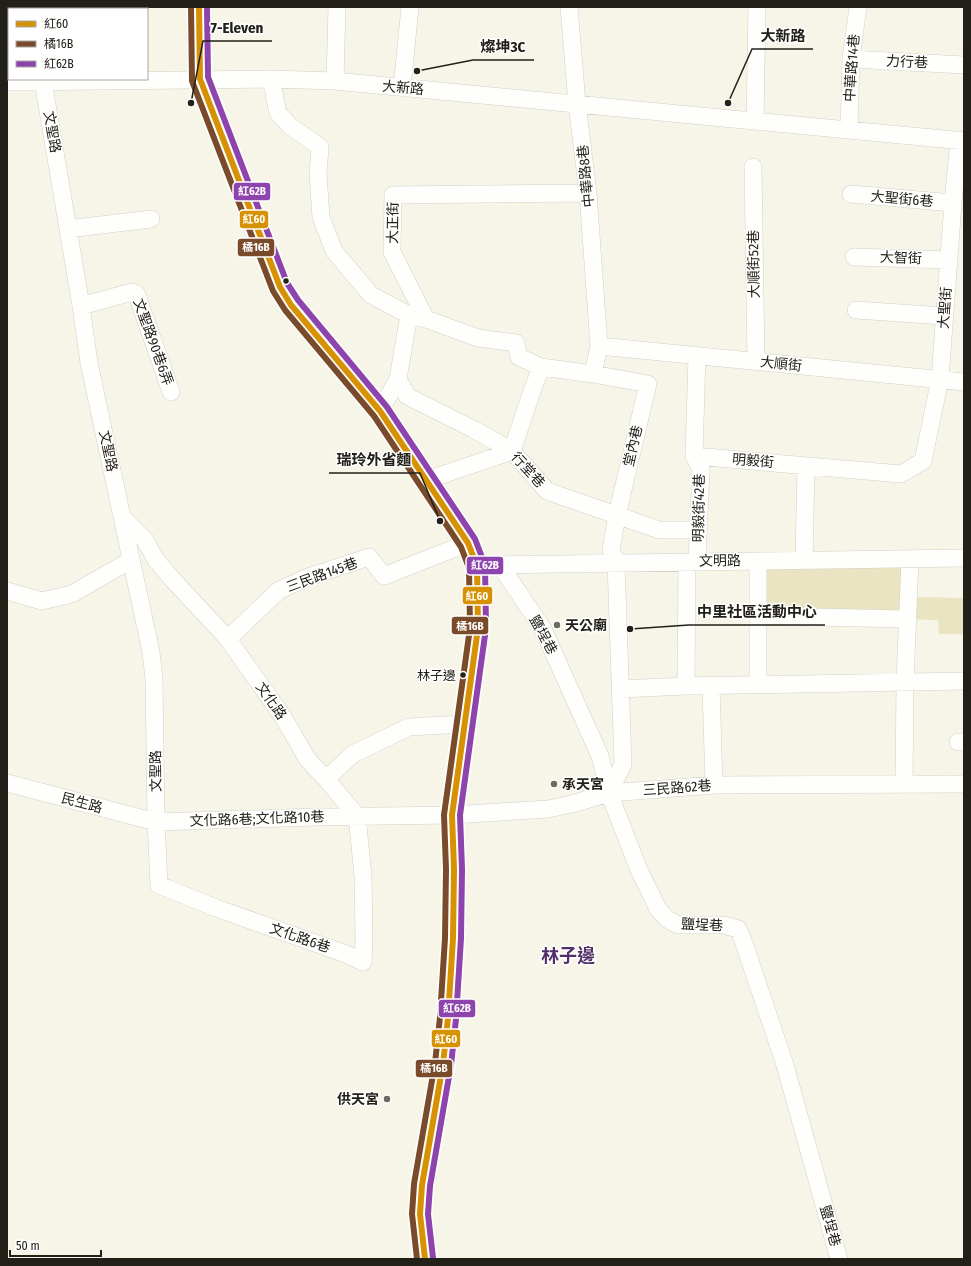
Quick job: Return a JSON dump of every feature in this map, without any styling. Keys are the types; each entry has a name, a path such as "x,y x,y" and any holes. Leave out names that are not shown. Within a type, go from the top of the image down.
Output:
{"main road":[{"path":"199,7 200,80 280,288 291,305 380,412 468,543 476,566 478,628 452,814 454,869 453,938 448,1018 443,1064 422,1185 420,1214 425,1259"}],"street":[{"path":"335,82 337,7"},
{"path":"402,88 410,7"},
{"name":"中華路8巷","path":"569,7 577,104 588,193 599,346 592,374"},
{"path":"755,121 757,7"},
{"name":"中華路14巷","path":"849,130 851,59 858,7"},
{"name":"力行巷","path":"851,59 964,65"},
{"name":"大新路","path":"7,82 271,79 335,82 962,141"},
{"path":"271,79 278,113 290,126 320,147 318,174 321,217 334,251 371,295 408,315 426,319 478,338 516,343 519,357 541,367 592,374"},
{"name":"文聖路","path":"36,81 68,230 89,363 151,652 154,679 156,822"},
{"name":"大聖街","path":"911,468 923,461 940,379 953,203 962,141"},
{"name":"大順街52巷","path":"753,167 756,361"},
{"name":"大正街","path":"426,319 392,252 393,195 588,193"},
{"name":"大聖街6巷","path":"851,194 953,203"},
{"path":"68,230 151,219"},
{"name":"大智街","path":"854,257 949,260"},
{"name":"文聖路90巷6弄","path":"81,306 132,292 135,293 137,295 170,392"},
{"path":"856,310 944,316"},
{"path":"380,412 398,379 408,315"},
{"name":"大順街","path":"599,346 964,382"},
{"path":"694,456 697,356"},
{"path":"427,480 512,451 541,367"},
{"name":"堂內巷","path":"592,374 648,384 617,515 611,550 616,563 623,764 609,793"},
{"name":"行堂巷","path":"398,379 407,396 475,430 512,451 547,491 660,530 698,530"},
{"name":"明毅街","path":"694,456 900,474 911,468"},
{"name":"明毅街42巷","path":"686,686 692,562 698,530 701,469 694,456"},
{"path":"804,560 806,466"},
{"name":"文化路","path":"122,516 145,540 156,560 173,580 228,639 283,717 308,760 357,816"},
{"name":"三民路145巷","path":"228,639 278,591 308,577 369,557 384,576 468,543"},
{"name":"文明路","path":"476,566 964,558"},
{"path":"904,784 905,682 910,559"},
{"path":"7,591 42,601 72,594 131,560"},
{"path":"758,561 758,685"},
{"name":"鹽埕巷","path":"500,565 542,629 600,756 609,793 639,870 658,909 667,919 678,925 724,924 738,929 784,1065 839,1259"},
{"path":"758,616 908,619"},
{"path":"620,689 686,686 964,681"},
{"path":"711,686 714,785"},
{"path":"326,779 353,754 408,728 464,724"},
{"name":"民生路","path":"7,783 156,822"},
{"name":"三民路62巷","path":"452,814 548,809 572,804 609,793 714,785 964,784"},
{"path":"357,816 452,814"},
{"name":"文化路6巷","path":"156,822 159,886 346,954 363,962 363,876 357,816"},
{"name":"文化路6巷;文化路10巷","path":"156,822 357,816"}],"shaded area":[{"path":"910,559 909,597 964,598 964,634 939,634 938,620 758,616 758,561"}],"transit line":[{"name":"橘16B","path":"191,7 192,81 273,291 285,310 374,416 461,547 469,568 470,628 444,815 446,869 445,938 440,1017 435,1063 414,1184 412,1214 417,1259"},
{"name":"紅60","path":"199,7 200,79 280,287 291,305 380,411 468,543 477,566 478,628 452,815 454,869 453,938 448,1018 443,1064 422,1185 420,1214 425,1259"},
{"name":"紅62B","path":"207,7 208,77 287,283 298,300 387,407 475,539 485,565 486,628 460,815 462,869 461,938 456,1019 451,1065 430,1186 428,1214 433,1258"}],"place":[{"name":"燦坤3C","path":"417,71"},
{"name":"7-Eleven","path":"191,103"},
{"name":"大新路","path":"728,103"},
{"name":"瑞玲外省麵","path":"440,521"},
{"name":"天公廟","path":"557,625"},
{"name":"中里社區活動中心","path":"630,629"},
{"name":"林子邊","path":"463,675"},
{"name":"承天宮","path":"554,784"},
{"name":"供天宮","path":"387,1099"}],"district":[{"name":"林子邊","path":"568,956"}]}
